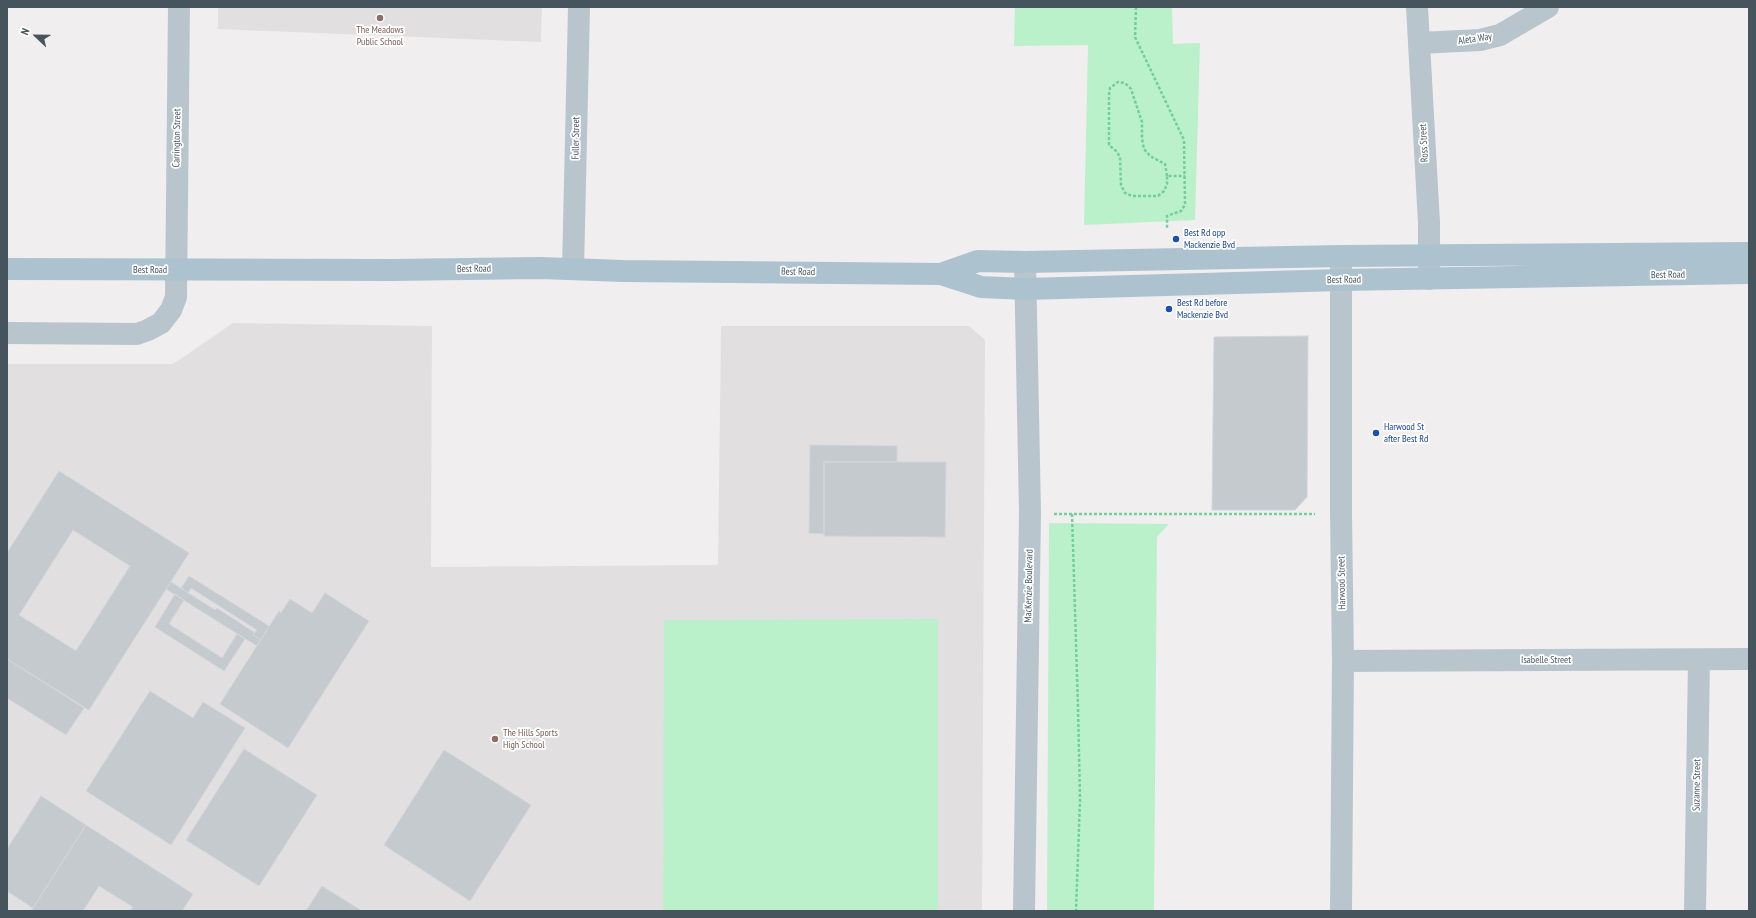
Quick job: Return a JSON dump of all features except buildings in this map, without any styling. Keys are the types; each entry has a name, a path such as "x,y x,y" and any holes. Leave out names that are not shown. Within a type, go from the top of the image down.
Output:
{"main road":[{"name":"Best Road","path":"941,274 978,261 1025,262 1341,256 1749,253"},
{"name":"Best Road","path":"7,270 573,269 623,271 941,274 981,287 1026,288 1341,280 1749,273"}],"street":[{"name":"Carrington Street","path":"7,333 136,334 148,330 161,322 170,310 176,297 179,7"},
{"name":"Fuller Street","path":"573,269 579,7"},
{"name":"Ross Street","path":"1417,7 1430,255 1429,279"},
{"name":"Aleta Way","path":"1419,43 1480,40 1500,35 1548,7"},
{"name":"Harwood Street","path":"1341,256 1341,514 1343,661 1341,911"},
{"name":"MacKenzie Boulevard","path":"1024,911 1030,514 1025,262"},
{"name":"Isabelle Street","path":"1343,661 1749,659"},
{"name":"Suzanne Street","path":"1695,911 1699,660"}],"path":[{"path":"1136,7 1135,37 1184,140 1185,205 1181,211 1167,216 1167,229"},
{"path":"1118,82 1125,83 1131,89 1142,122 1142,139 1144,149 1150,156 1165,164 1167,176 1167,184 1164,191 1158,196 1132,196 1125,193 1121,186 1120,157 1110,145 1109,95 1110,88 1118,82"},
{"path":"1167,176 1185,176"},
{"path":"1030,514 1341,514"},
{"path":"1072,514 1080,800 1076,911"}],"shaded area":[{"name":"The Meadows Public School","path":"218,7 542,7 541,42 218,29"},
{"name":"The Hills Sports High School","path":"233,323 432,326 431,567 718,565 721,326 969,326 985,340 982,911 7,911 7,364 173,364"}],"green space":[{"path":"1015,7 1172,7 1173,44 1200,43 1195,220 1084,225 1088,45 1014,46"},
{"path":"1049,523 1169,524 1157,537 1154,911 1047,911"},
{"path":"938,619 938,911 663,911 664,620"}],"place":[{"name":"The Meadows Public School","path":"380,18"},
{"name":"Best Rd opp Mackenzie Bvd","path":"1176,239"},
{"name":"Best Rd before Mackenzie Bvd","path":"1169,309"},
{"name":"Harwood St after Best Rd","path":"1376,433"},
{"name":"The Hills Sports High School","path":"495,739"}]}
